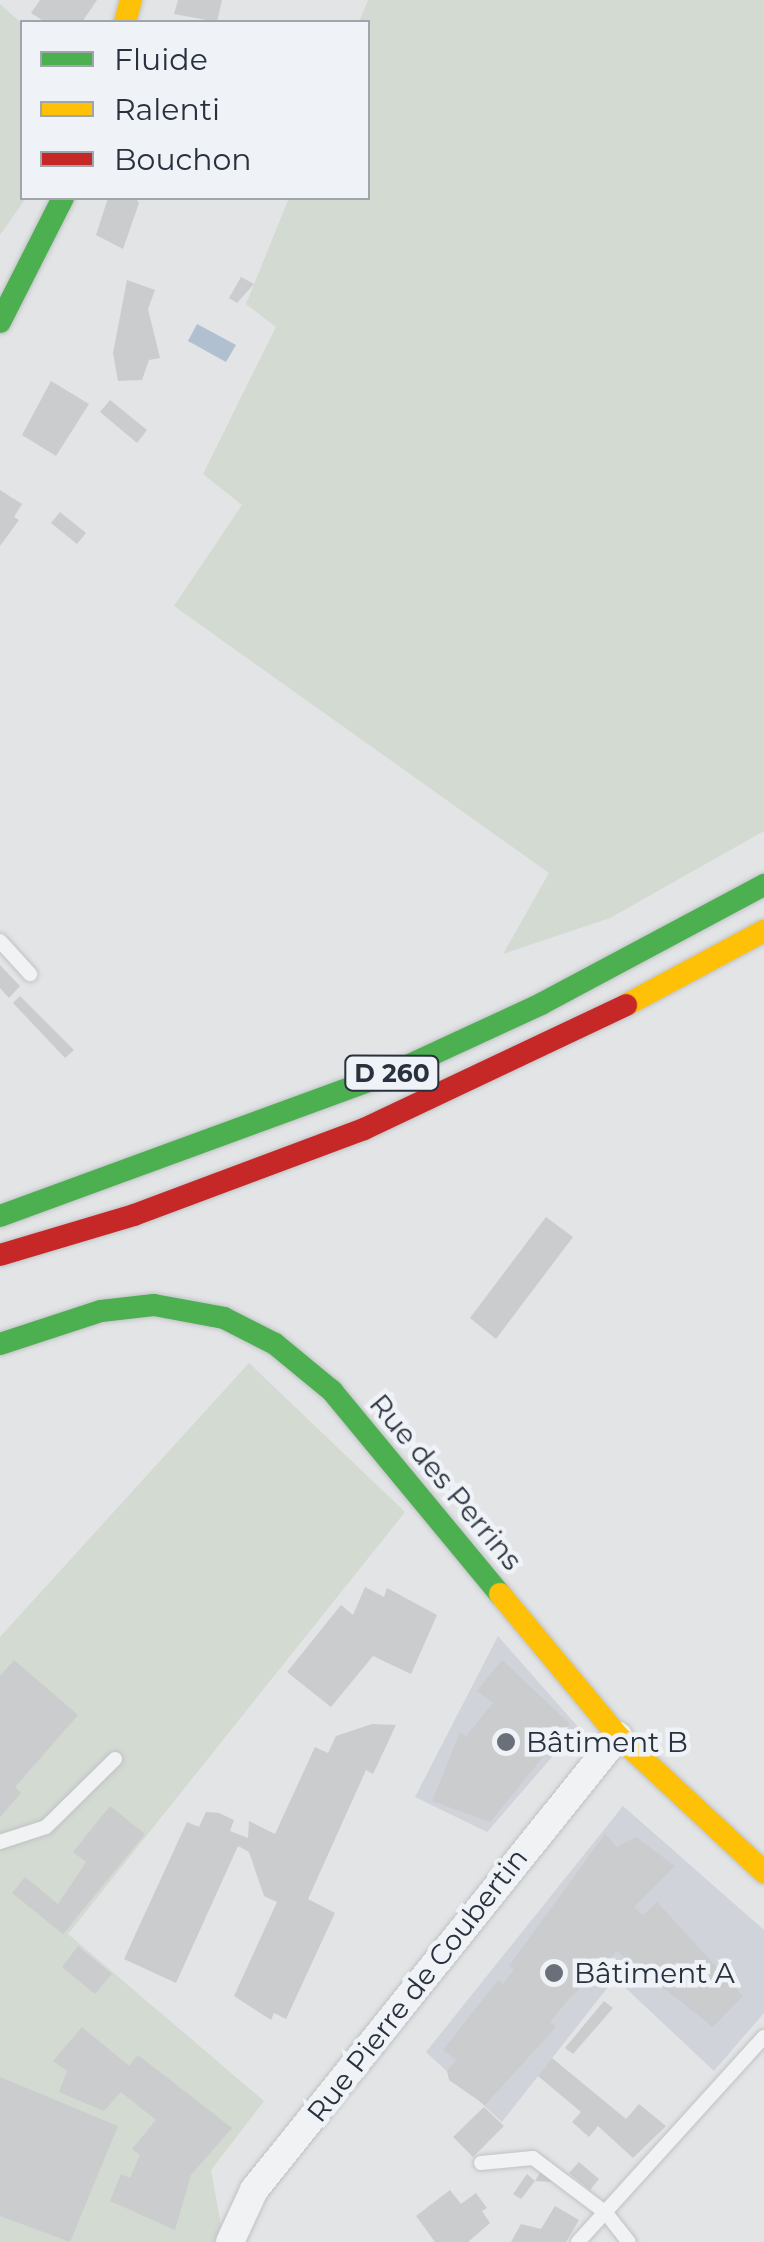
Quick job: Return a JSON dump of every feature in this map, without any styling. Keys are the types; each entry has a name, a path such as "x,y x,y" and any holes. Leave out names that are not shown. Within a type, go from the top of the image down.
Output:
{"main road":[{"path":"0,322 63,200"},
{"name":"D 260","path":"0,1216 394,1072 541,1004 764,885"},
{"name":"D 260","path":"0,1255 134,1215 364,1129 585,1027 764,931"},
{"name":"Rue des Perrins","path":"0,1344 101,1311 154,1306 224,1318 275,1344 332,1390 618,1736 764,1872"}],"street":[{"name":"Rue Pierre de Coubertin","path":"231,2242 254,2190 618,1736"}],"lane":[{"path":"0,941 30,974"},
{"path":"0,1842 46,1828 114,1760"},
{"path":"578,2242 764,2037"},
{"path":"481,2163 532,2158 606,2212 629,2242"}],"shaded area":[{"path":"368,0 764,0 764,831 610,918 503,954 549,873 174,606 242,505 203,474 276,327 246,304 288,200 370,200 370,20 360,20"},
{"path":"0,4 20,22 20,200 25,200 0,235"},
{"path":"249,1363 405,1512 68,1934 264,2101 211,2170 224,2242 0,2242 0,1637"},
{"name":"Bâtiment B","path":"498,1636 578,1727 487,1832 415,1797"},
{"path":"623,1806 764,1930 764,2013 714,2071 615,1978 502,2122 426,2052"}],"water":[{"path":"197,324 236,345 226,362 188,341"}],"building":[{"path":"40,0 97,0 83,20 42,20 31,13"},
{"path":"178,0 222,0 217,20 174,14"},
{"path":"107,200 137,200 123,249 96,235"},
{"path":"241,277 254,284 237,303 229,298"},
{"path":"127,280 155,290 148,309 160,358 149,360 142,380 118,381 113,353"},
{"path":"51,381 89,404 56,456 22,435"},
{"path":"110,400 147,430 137,443 100,412"},
{"path":"0,490 22,504 14,517 19,520 0,546"},
{"path":"60,512 86,533 77,544 51,523"},
{"path":"0,965 20,986 9,998 0,988"},
{"path":"20,996 74,1050 65,1058 13,1003"},
{"path":"546,1217 573,1237 496,1339 470,1318"},
{"path":"365,1587 384,1597 387,1588 437,1615 411,1674 373,1656 331,1707 287,1672 341,1605 353,1615"},
{"path":"14,1660 78,1715 15,1787 21,1793 0,1817 0,1676"},
{"name":"Bâtiment B","path":"502,1660 570,1724 490,1822 432,1801 460,1732 466,1736 493,1703 477,1691"},
{"path":"372,1724 396,1725 373,1774 366,1770 308,1899 335,1913 286,2019 274,2013 271,2020 234,1996 277,1902 264,1896 249,1852 238,1846 176,1983 124,1959 187,1822 199,1827 206,1812 219,1813 234,1820 230,1831 248,1838 249,1821 275,1834 315,1747 328,1753 336,1736"},
{"path":"110,1806 145,1834 63,1934 12,1893 25,1877 58,1904 86,1862 73,1852"},
{"name":"Bâtiment A","path":"605,1834 617,1847 636,1837 675,1866 634,1907 643,1915 657,1902 743,1996 713,2027 617,1951 568,2000 550,2022 556,2027 485,2105 449,2080 447,2071 456,2060 443,2050 498,1980 503,1984 514,1970 509,1966"},
{"path":"78,1946 112,1974 95,1994 62,1967"},
{"path":"604,2001 613,2008 573,2054 565,2048"},
{"path":"82,2027 129,2066 138,2055 232,2128 191,2175 175,2230 110,2201 121,2174 130,2178 140,2155 132,2149 156,2120 121,2092 104,2111 59,2092 67,2071 53,2061"},
{"path":"552,2058 626,2119 639,2104 666,2126 633,2158 598,2126 589,2137 572,2122 581,2112 538,2076"},
{"path":"0,2077 118,2126 70,2242 0,2216"},
{"path":"484,2107 504,2126 473,2157 453,2137"},
{"path":"579,2162 599,2179 590,2190 569,2173"},
{"path":"541,2171 552,2182 535,2181"},
{"path":"527,2174 535,2181 521,2199 513,2194"},
{"path":"450,2190 461,2204 476,2193 487,2208 482,2211 490,2223 468,2242 435,2242 416,2216"},
{"path":"555,2206 579,2220 566,2242 511,2242 521,2224 541,2229"}],"traffic: fast":[{"path":"0,322 62,200"},
{"path":"0,1216 394,1072 541,1004 764,885"},
{"path":"0,1344 101,1311 154,1305 224,1318 275,1344 332,1391 500,1594"}],"traffic: slow":[{"path":"126,20 131,0"},
{"path":"626,1005 764,931"},
{"path":"500,1594 618,1736 764,1872"}],"traffic: jam":[{"path":"0,1255 134,1215 364,1129 626,1005"}],"place":[{"name":"Bâtiment B","path":"506,1742"},
{"name":"Bâtiment A","path":"554,1973"}]}
